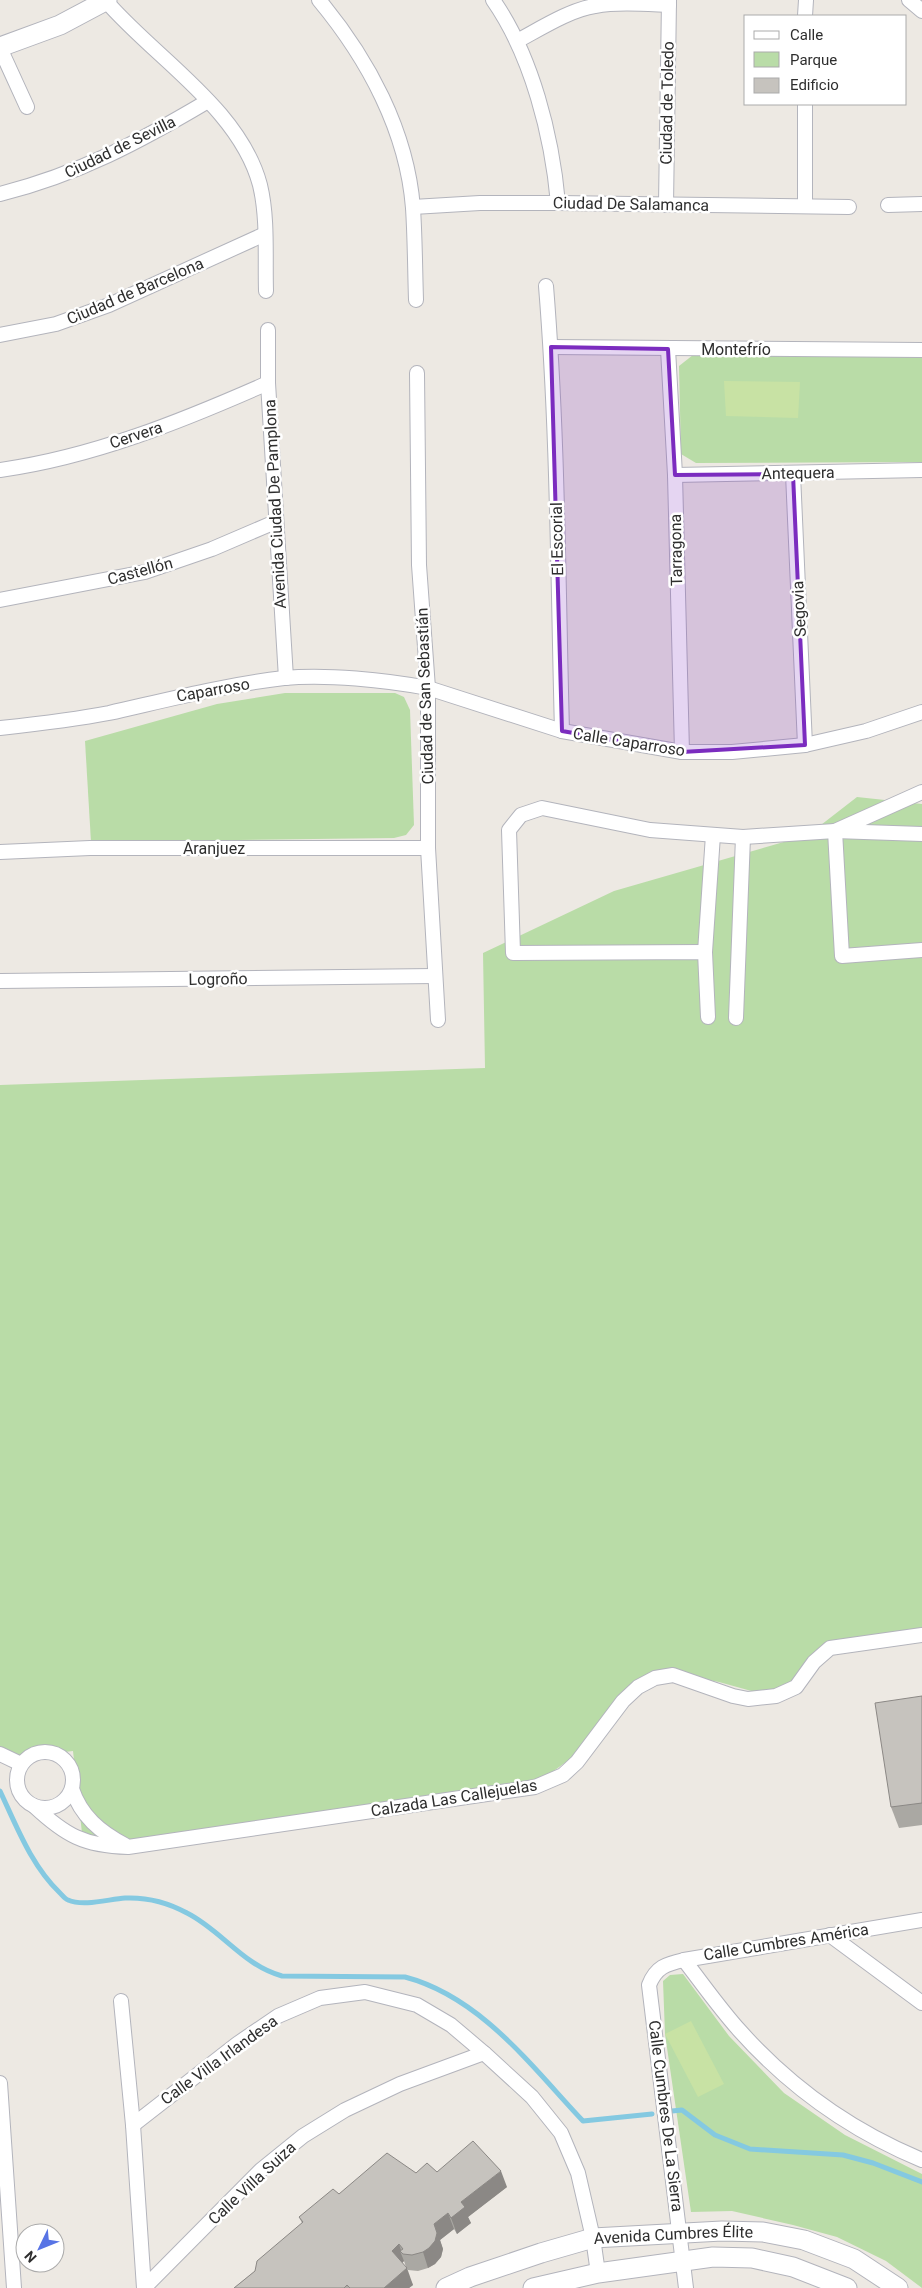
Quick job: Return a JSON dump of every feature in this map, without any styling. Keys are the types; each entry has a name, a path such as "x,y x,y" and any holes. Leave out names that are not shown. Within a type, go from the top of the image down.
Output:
{"street":[{"path":"27,107 0,47 60,25 106,0 208,101 237,134 250,159 260,185 265,234 266,291"},
{"path":"320,0 343,30 373,77 392,121 405,163 413,207 416,300"},
{"path":"493,0 517,41 539,103 553,157 558,203"},
{"path":"805,15 806,0"},
{"path":"909,0 922,11"},
{"path":"517,41 592,3 669,2"},
{"name":"Ciudad de Toledo","path":"666,205 669,2"},
{"name":"Ciudad de Sevilla","path":"0,194 38,184 82,168 143,139 208,101"},
{"path":"805,105 805,206"},
{"path":"888,205 922,202"},
{"name":"Ciudad De Salamanca","path":"413,207 480,203 849,207"},
{"name":"Ciudad de Barcelona","path":"0,334 56,324 109,305 265,234"},
{"name":"El Escorial","path":"546,286 551,347 562,731"},
{"name":"Avenida Ciudad De Pamplona","path":"268,330 268,383 275,522 286,678"},
{"name":"Montefrío","path":"551,347 922,350"},
{"name":"Tarragona","path":"668,348 675,475 682,752"},
{"name":"Ciudad de San Sebastián","path":"417,372 419,565 428,688 428,848 438,1020"},
{"name":"Cervera","path":"0,470 116,443 199,414 268,383"},
{"name":"Antequera","path":"675,475 922,470"},
{"name":"Segovia","path":"793,474 805,745"},
{"name":"Castellón","path":"0,600 145,572 212,549 275,522"},
{"name":"Caparroso","path":"0,728 72,719 193,692 286,678 354,679 428,688"},
{"name":"Calle Caparroso","path":"428,688 562,731 682,752 732,752 805,745 866,730 922,712"},
{"path":"835,831 922,792"},
{"path":"706,952 513,953 509,830 521,815 542,808 650,830 713,835 743,837 835,831 922,834"},
{"path":"835,831 842,956 922,950"},
{"path":"708,1017 706,952 713,835"},
{"path":"736,1018 743,837"},
{"name":"Aranjuez","path":"0,852 90,848 428,848"},
{"name":"Logroño","path":"0,981 435,976"},
{"name":"Calzada Las Callejuelas","path":"34,1806 58,1828 74,1836 103,1847 128,1847 535,1787 554,1779 570,1768 623,1701 638,1687 655,1678 673,1675 733,1696 748,1699 776,1696 796,1687 814,1662 830,1648 922,1635"},
{"path":"72,1789 68,1797 52,1807 34,1806 20,1794 16,1785 16,1776 21,1764 33,1754 42,1752 60,1756 67,1762 71,1770 72,1789 76,1803 91,1822 106,1835 128,1847"},
{"path":"0,1754 21,1764"},
{"name":"Calle Cumbres América","path":"653,1974 662,1966 684,1960 922,1920"},
{"path":"830,1935 922,2003"},
{"path":"684,1960 740,2031 797,2087 843,2121 922,2160"},
{"name":"Calle Cumbres De La Sierra","path":"653,1974 649,1985 686,2288"},
{"name":"Calle Villa Irlandesa","path":"133,2125 237,2044 278,2016 320,1998 365,1992 417,2005 451,2025 484,2053 532,2097 561,2133 578,2173 593,2238 598,2273"},
{"path":"121,2001 133,2125 144,2288"},
{"name":"Calle Villa Suiza","path":"144,2288 261,2170 303,2136 345,2110 400,2084 484,2053"},
{"path":"0,2083 14,2288"},
{"name":"Avenida Cumbres Élite","path":"446,2288 492,2269 593,2238 722,2231 763,2232 804,2240 854,2259 898,2288"},
{"name":"Avenida Cumbres Élite","path":"533,2288 598,2273 682,2260 752,2258 793,2267 846,2288"}],"highlighted area":[{"path":"551,347 668,349 675,475 793,474 805,745 682,752 562,731"}],"green space":[{"path":"693,355 922,357 922,462 696,463 681,454 679,366"},
{"path":"724,381 800,382 798,418 726,416"},
{"path":"285,693 395,693 404,697 410,710 414,825 406,835 394,838 91,842 85,741 217,704"},
{"path":"857,797 922,804 922,1633 824,1649 797,1685 769,1696 719,1682 673,1673 650,1677 577,1754 537,1783 125,1846 82,1833 73,1751 0,1760 0,1085 485,1068 483,953 614,891 808,835"},
{"path":"683,1974 729,2036 784,2093 845,2135 922,2174 922,2288 886,2261 837,2237 732,2211 691,2212 665,2034 663,1981 670,1975"},
{"path":"691,2021 724,2084 698,2097 665,2034"}],"building":[{"path":"922,1696 922,1803 891,1807 875,1703"},
{"path":"473,2141 501,2171 461,2202 465,2207 451,2218 448,2213 434,2224 437,2233 435,2241 429,2248 412,2255 403,2254 400,2251 403,2249 399,2244 392,2251 407,2268 384,2288 350,2288 347,2285 344,2288 234,2288 255,2271 257,2261 303,2222 299,2217 333,2189 339,2194 387,2153 416,2173 427,2163 437,2172"}],"waterway":[{"path":"0,1791 33,1858 50,1882 67,1899 74,1902 89,1903 133,1898 165,1903 199,1920 256,1964 282,1976 405,1977 432,1987 458,2000 481,2017 524,2057 583,2121 652,2114"},
{"path":"672,2111 682,2110 715,2135 750,2149 843,2155 873,2163 922,2182"}]}
